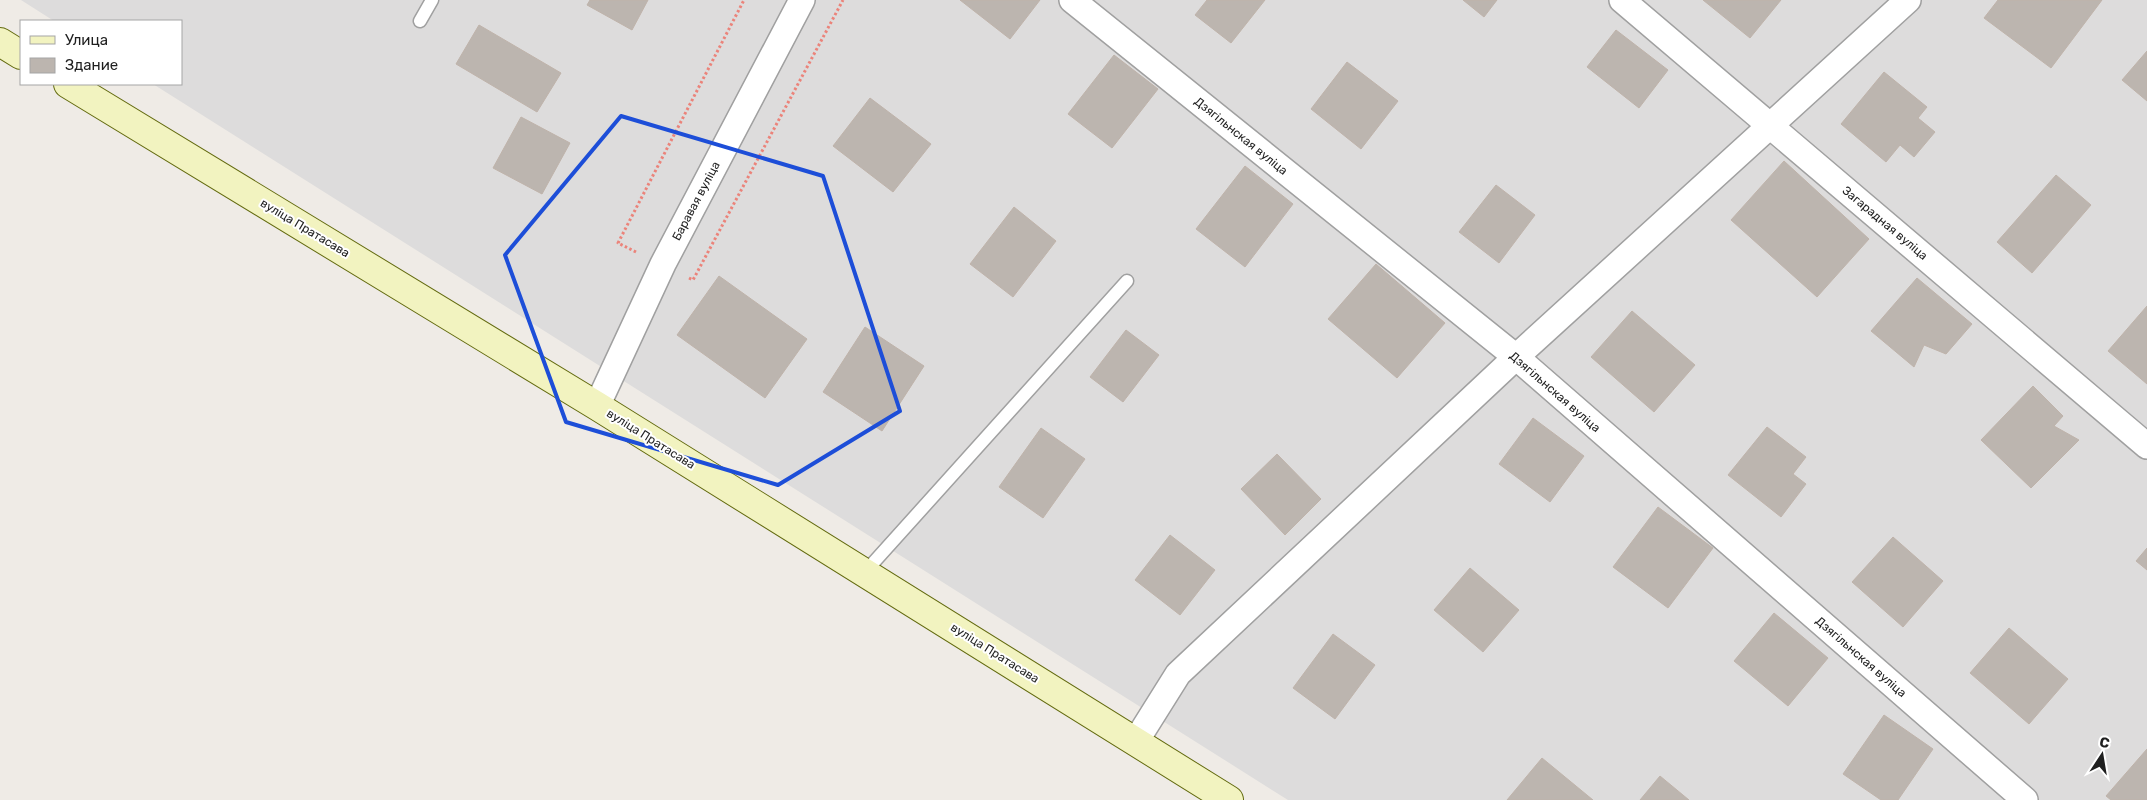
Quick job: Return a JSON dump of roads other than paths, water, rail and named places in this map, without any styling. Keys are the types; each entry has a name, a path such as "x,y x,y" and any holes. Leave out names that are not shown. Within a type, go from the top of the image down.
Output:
{"main road":[{"path":"0,42 20,54"},
{"name":"вуліца Пратасава","path":"70,85 597,406 1229,800"}],"street":[{"name":"Баравая вуліца","path":"597,406 663,264 802,0"},
{"name":"Дзягільнская вуліца","path":"1072,0 1516,357 2025,800"},
{"name":"Загарадная вуліца","path":"1622,0 2147,446"},
{"path":"1136,741 1178,674 1516,357 1772,126 1908,0"}],"lane":[{"path":"420,21 432,0"},
{"path":"864,572 1127,281"}]}
